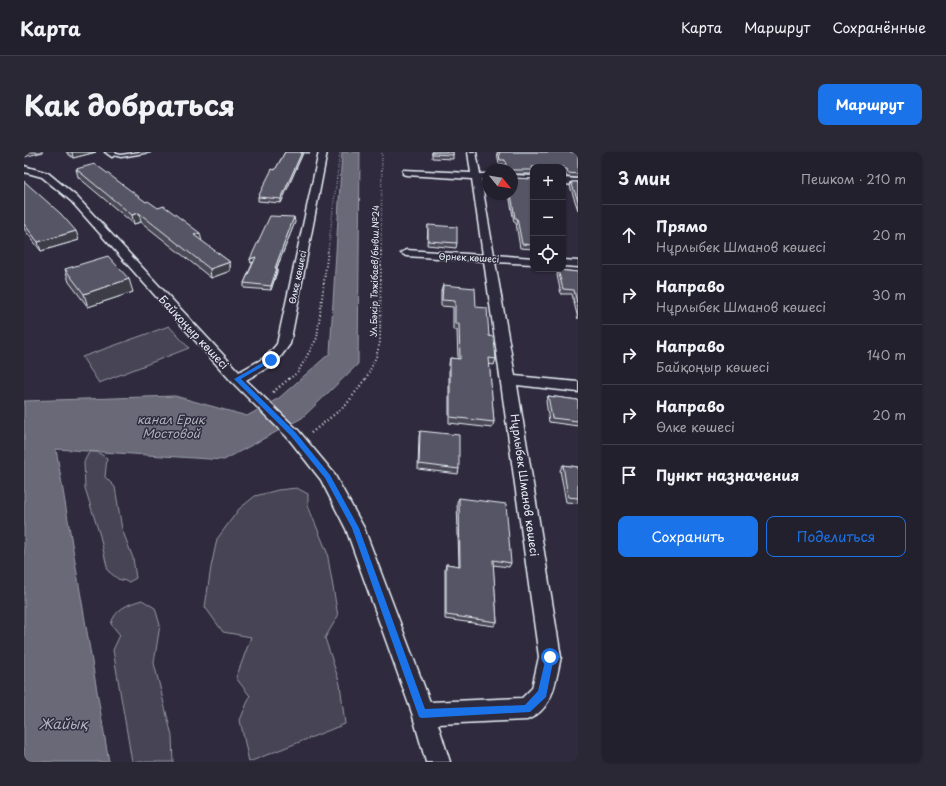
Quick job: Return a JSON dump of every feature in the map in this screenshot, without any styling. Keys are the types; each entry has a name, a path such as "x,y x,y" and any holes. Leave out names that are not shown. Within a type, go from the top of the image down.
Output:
{"street":[{"name":"Өлке көшесі","path":"237,379 271,360 283,344 323,152"},
{"name":"Нұрлыбек Шманов көшесі","path":"472,152 482,176"},
{"name":"Байқоңыр көшесi","path":"24,169 45,175 74,200 237,379 261,396 301,434 327,476 355,528 422,713 438,762"},
{"path":"406,172 482,176"},
{"path":"518,178 530,179"},
{"path":"566,181 578,182"},
{"name":"Нұрлыбек Шманов көшесі","path":"422,713 527,709 542,694 550,657 490,258 484,200"},
{"name":"Өрнек көшесі","path":"406,253 530,261"},
{"path":"566,263 578,264"},
{"path":"509,380 578,387"}],"lane":[{"path":"111,153 121,156 148,152"}],"path":[{"path":"261,396 298,372 317,338 340,152"},
{"name":"Ул.Бәкір Тәжібаев/бывш.№24","path":"301,434 334,418 350,402 375,362 380,342 382,152"}],"shaded area":[{"path":"169,326 189,348 99,383 82,357"},
{"path":"89,452 97,452 107,458 105,477 115,487 122,529 133,558 136,578 129,582 118,579 108,571 100,536 85,488 84,462"},
{"path":"297,488 308,494 308,506 327,552 338,616 325,638 340,684 345,724 249,762 240,720 250,696 236,678 251,637 223,632 205,607 211,567 217,539 239,509 255,496 278,490"},
{"path":"142,600 155,608 160,625 154,663 172,736 173,762 132,762 113,650 120,635 111,624 119,611 127,605"}],"water":[{"path":"342,152 360,152 358,364 302,418 224,460 56,449 109,762 24,762 24,401 175,396 247,416 279,398 330,353"}],"building":[{"path":"285,152 302,152 281,199 258,197 272,169 275,170"},
{"path":"432,152 453,152 453,155 432,154"},
{"path":"499,152 578,152 578,174 568,173 566,164 530,164 530,170 518,170 518,164 506,164 505,160 500,160"},
{"path":"95,164 146,202 148,201 158,208 164,206 200,233 194,235 230,262 210,269 139,213 132,215 76,169"},
{"path":"518,178 530,179 530,245 522,244 517,218 515,218 512,200 518,200"},
{"path":"24,181 61,214 76,231 38,242 24,224"},
{"path":"571,182 578,182 578,201"},
{"path":"270,216 294,217 275,268 277,268 271,286 244,283 256,257 250,259"},
{"path":"428,225 457,227 457,243 428,241"},
{"path":"108,256 129,279 84,294 65,269"},
{"path":"559,272 578,272 578,307 574,290 563,289"},
{"path":"443,285 475,288 476,307 487,308 489,336 494,337 496,359 489,358 494,422 450,417 450,358 460,359 459,324 455,324 455,301 442,300"},
{"path":"548,396 578,400 578,421 552,418"},
{"path":"420,431 459,435 459,469 419,464"},
{"path":"563,465 578,467 578,498 568,497"},
{"path":"459,498 506,504 511,563 493,560 497,622 446,615 446,564 460,566"}],"route":[{"path":"271,360 237,379 293,434 327,476 355,528 422,713 527,709 542,694 550,657"}],"water label":[{"name":"канал Ерик Мостовой","path":"171,426"},
{"name":"Жайық","path":"63,723"}]}
